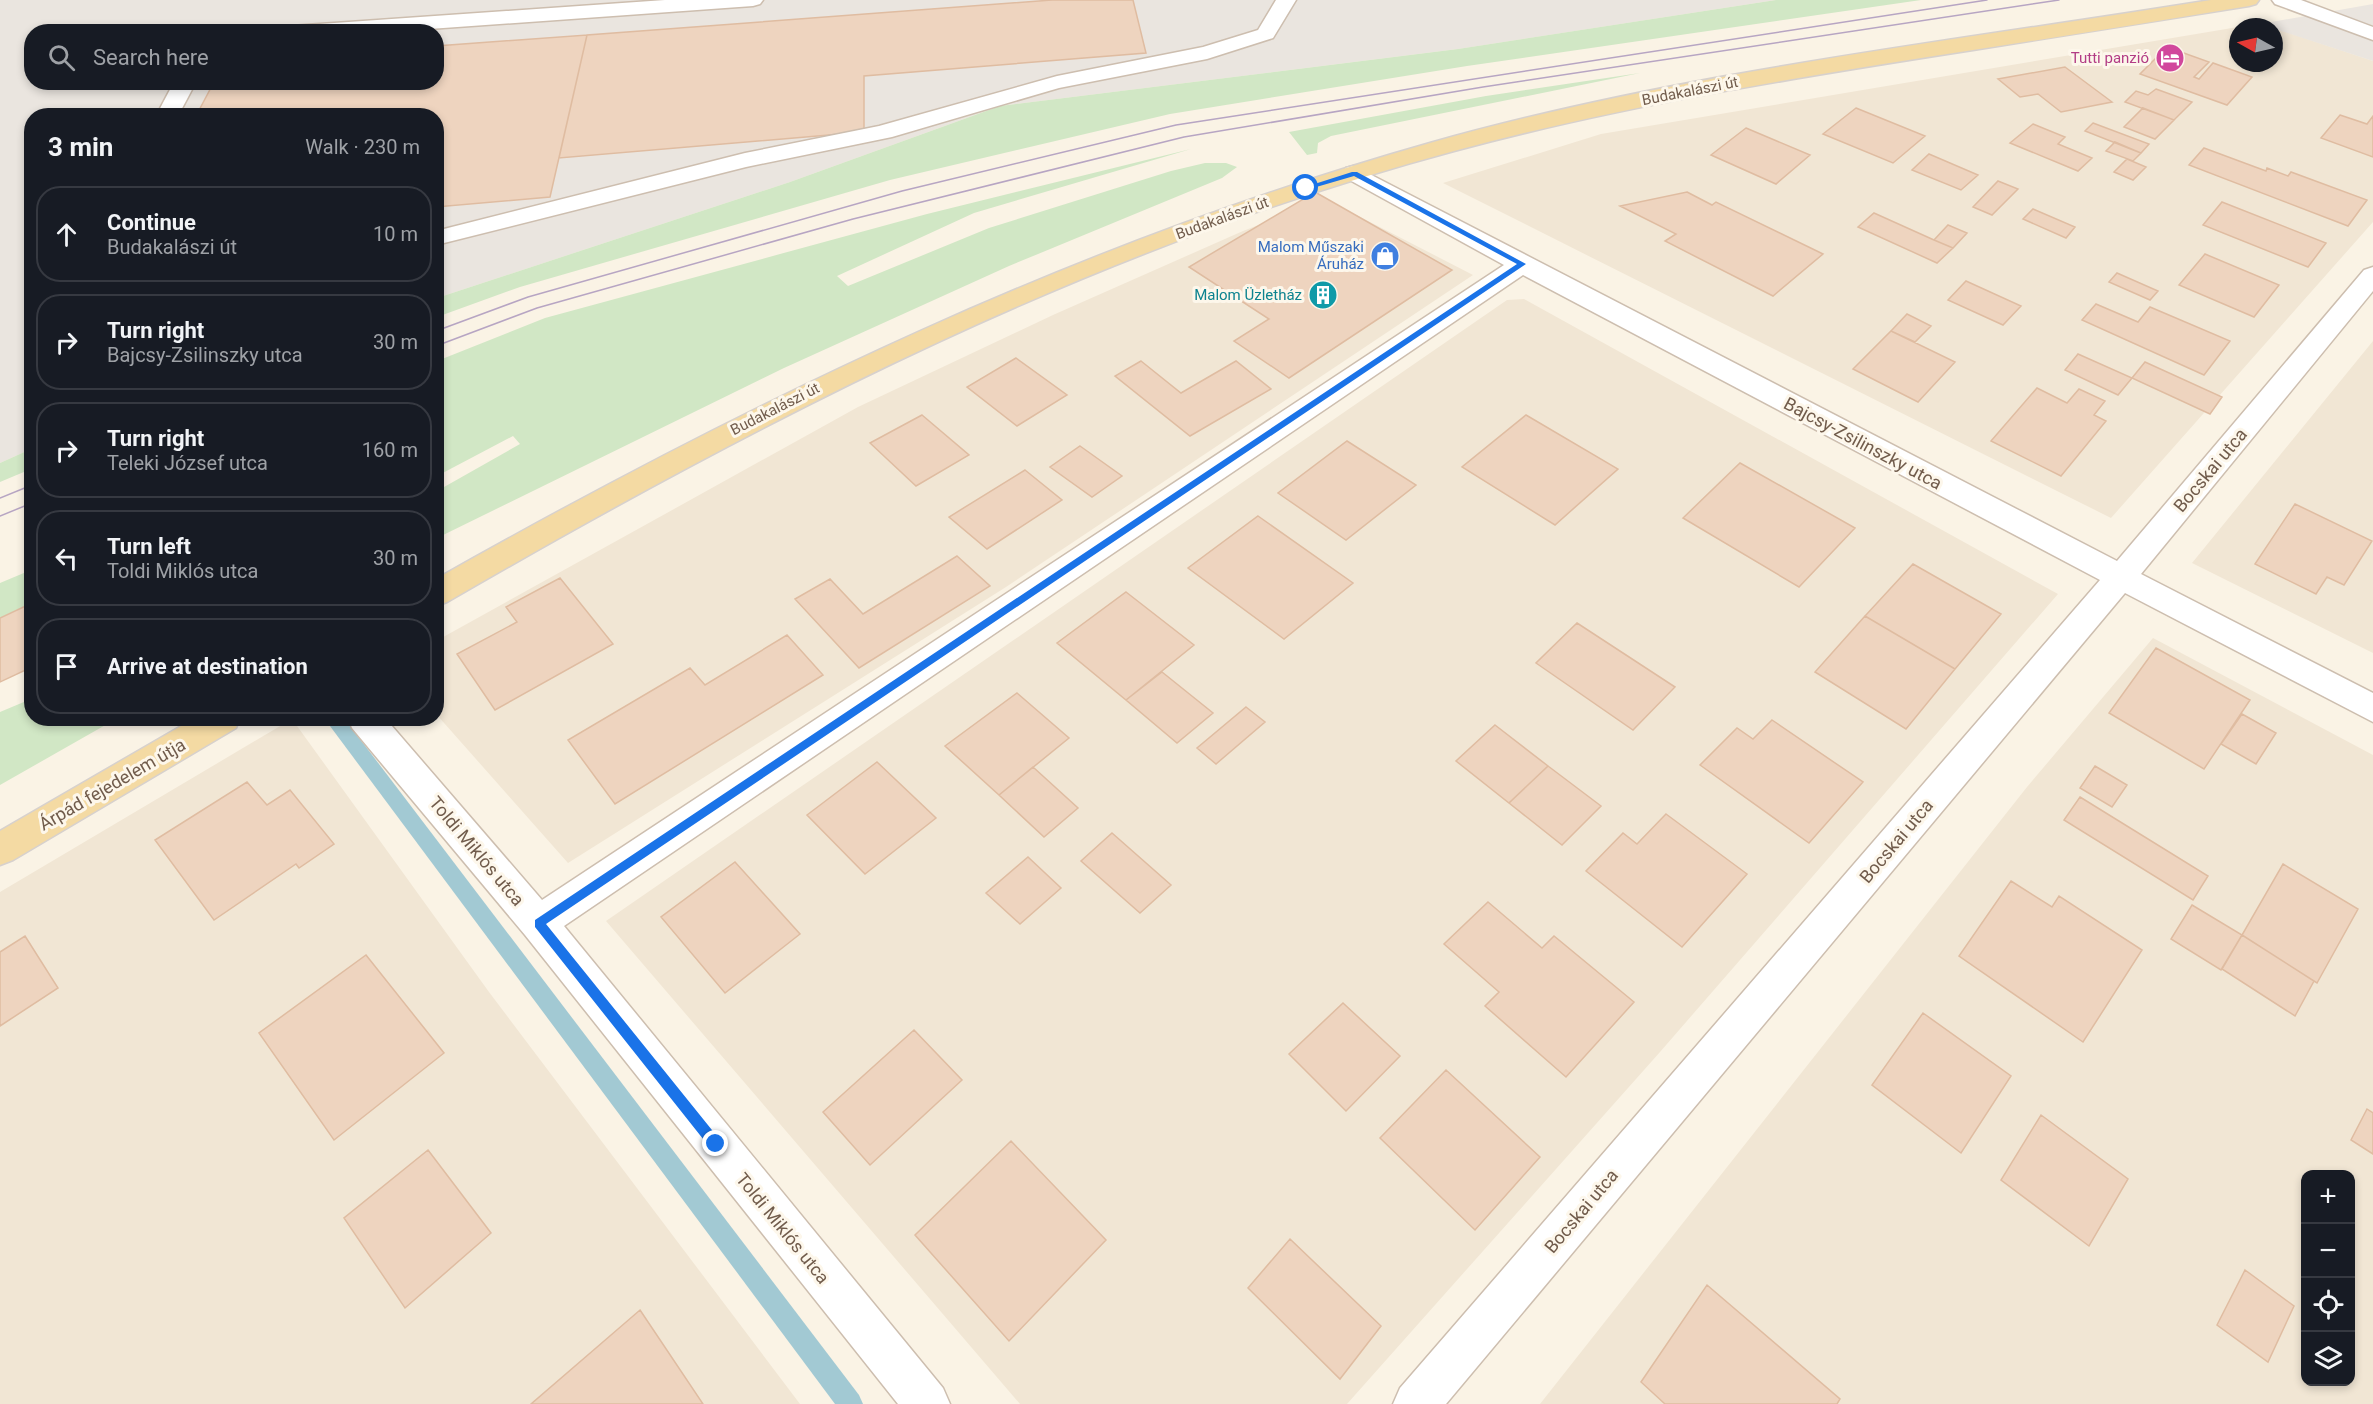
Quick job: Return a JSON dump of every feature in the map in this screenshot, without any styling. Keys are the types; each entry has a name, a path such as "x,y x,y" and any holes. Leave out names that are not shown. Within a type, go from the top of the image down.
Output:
{"main road":[{"name":"Budakalászi út","path":"444,589 538,535 748,422 878,360 1128,252 1354,173 1514,128 1684,91 2249,0"},
{"name":"Árpád fejedelem útja","path":"0,849 210,726"}],"street":[{"path":"406,24 753,0"},
{"path":"444,236 745,160 884,132 960,108 1056,82 1207,53 1266,34 1286,0"},
{"path":"2282,0 2373,34"},
{"path":"171,108 181,90"},
{"name":"Bajcsy-Zsilinszky utca","path":"1354,173 1522,264 2373,709"},
{"path":"538,923 1522,264"},
{"name":"Bocskai utca","path":"1416,1404 2120,578 2373,275"},
{"name":"Toldi Miklós utca","path":"371,726 538,923 927,1404"}],"shaded area":[{"path":"0,0 1776,0 1458,49 1000,106 790,182 444,296 444,108 24,108 24,452 0,463"},
{"path":"2373,4 2373,61 2283,32 2283,20"},
{"path":"2229,29 2229,72 2283,72 2283,31 2373,61 2373,222 2111,518 1443,183 1601,134"},
{"path":"1337,205 1473,275 1006,587 568,863 444,723 444,637 858,407 1053,315 1243,231 1294,211"},
{"path":"1524,299 2058,594 1660,1052 1347,1404 1020,1404 606,921 1507,300"},
{"path":"2373,341 2373,653 2192,563"},
{"path":"2153,638 2373,755 2373,1404 1540,1404 2027,787"},
{"path":"280,726 297,726 489,992 800,1404 0,1404 0,892"}],"green space":[{"path":"1776,0 1921,0 1467,66 1170,114 890,180 520,287 444,314 444,296 790,182 1000,106 1458,49"},
{"path":"1640,73 1331,136 1318,143 1317,153 1307,155 1289,132 1486,96"},
{"path":"1191,149 974,213 837,276 848,286 989,228 1171,171 1205,163 1226,163 1237,167 1222,178 1009,266 784,368 444,535 444,487 520,444 513,436 444,472 444,358 545,318 927,214"},
{"path":"24,452 24,472 0,482 0,463"},
{"path":"24,573 24,606 0,618 0,583"},
{"path":"24,702 24,726 104,726 0,785 0,712"}],"building":[{"path":"1052,0 1133,0 1146,53 864,76 864,132 559,158 587,35"},
{"path":"587,35 550,197 444,206 444,108 200,108 210,90 444,90 444,45"},
{"path":"2167,47 2209,62 2194,77 2199,79 2213,63 2229,69 2229,72 2238,72 2252,77 2227,105 2140,74"},
{"path":"2065,67 2112,102 2061,112 2038,94 2020,97 1998,79"},
{"path":"2156,89 2192,102 2174,120 2125,102 2136,91 2148,95"},
{"path":"1856,108 1925,136 1893,163 1823,134"},
{"path":"2143,108 2174,120 2155,139 2124,127"},
{"path":"2340,115 2367,124 2373,116 2373,157 2321,138"},
{"path":"2093,123 2149,144 2141,153 2085,131"},
{"path":"2033,124 2065,137 2058,144 2092,158 2078,171 2010,143"},
{"path":"1746,128 1810,155 1776,184 1711,155"},
{"path":"2115,142 2141,153 2133,161 2106,151"},
{"path":"2204,148 2266,171 2267,168 2288,176 2291,172 2367,200 2348,226 2189,165"},
{"path":"1929,154 1978,175 1961,190 1912,170"},
{"path":"2127,159 2146,167 2133,180 2114,172"},
{"path":"1998,181 2018,189 1992,215 1973,207"},
{"name":"Malom Üzletház","path":"1315,192 1452,270 1289,378 1234,341 1269,319 1189,267"},
{"path":"1687,192 1712,205 1716,202 1823,254 1773,296 1665,241 1676,234 1620,206"},
{"path":"2222,202 2326,243 2308,267 2203,225"},
{"path":"2033,209 2075,227 2066,238 2023,219"},
{"path":"1874,213 1953,248 1937,263 1858,227"},
{"path":"1948,225 1967,233 1953,248 1934,240"},
{"path":"2205,254 2279,285 2254,317 2179,285"},
{"path":"2117,273 2158,291 2150,300 2109,282"},
{"path":"1966,281 2021,306 2003,325 1948,300"},
{"path":"2096,304 2138,322 2150,307 2230,341 2204,375 2082,320"},
{"path":"1907,314 1931,326 1915,342 1891,331"},
{"path":"1891,331 1955,362 1918,402 1853,369"},
{"path":"2078,354 2132,378 2118,395 2065,370"},
{"path":"1016,358 1067,395 1017,426 967,387"},
{"path":"1141,361 1181,393 1236,361 1271,389 1190,436 1115,376"},
{"path":"2145,362 2222,397 2210,414 2132,378"},
{"path":"2037,388 2067,403 2079,389 2105,401 2094,415 2106,421 2061,476 1991,441"},
{"path":"922,415 969,455 916,486 870,443"},
{"path":"1526,415 1618,469 1555,525 1462,467"},
{"path":"1347,441 1416,485 1346,540 1278,493"},
{"path":"1080,446 1122,476 1092,497 1050,467"},
{"path":"1740,463 1855,528 1799,587 1683,518"},
{"path":"1025,470 1062,500 987,549 949,517"},
{"path":"2295,504 2372,541 2344,585 2327,577 2316,594 2255,564"},
{"path":"1258,516 1353,583 1284,639 1188,568"},
{"path":"957,556 990,586 859,668 795,599 830,579 863,614"},
{"path":"1913,564 2001,614 1955,669 1865,616"},
{"path":"560,578 613,644 495,710 457,654 517,622 506,607"},
{"path":"1126,592 1194,645 1126,700 1057,643"},
{"path":"24,607 24,671 0,682 0,618"},
{"path":"1865,616 1955,669 1906,729 1815,672"},
{"path":"1577,623 1675,687 1633,730 1536,663"},
{"path":"787,635 823,675 615,804 568,740 690,668 705,685"},
{"path":"2156,648 2250,700 2204,769 2109,713"},
{"path":"1162,672 1213,713 1177,743 1126,700"},
{"path":"1017,693 1069,738 999,795 945,746"},
{"path":"1246,707 1265,722 1216,764 1197,748"},
{"path":"2242,714 2276,733 2256,764 2221,744"},
{"path":"1772,720 1863,782 1809,843 1700,765 1737,728 1753,739"},
{"path":"1495,725 1548,766 1509,803 1456,761"},
{"path":"877,762 936,818 865,874 807,815"},
{"path":"1548,766 1601,806 1562,845 1509,803"},
{"path":"2095,766 2127,785 2112,807 2080,788"},
{"path":"1033,767 1078,808 1044,837 999,795"},
{"path":"247,782 267,805 290,790 334,844 299,868 296,864 214,920 155,840"},
{"path":"2080,797 2208,876 2193,900 2064,820"},
{"path":"1666,814 1747,874 1682,947 1586,871 1623,833 1637,844"},
{"path":"1112,833 1171,885 1140,913 1081,861"},
{"path":"1028,857 1061,888 1020,924 986,893"},
{"path":"735,862 800,934 725,993 661,917"},
{"path":"2283,864 2358,909 2317,983 2242,935"},
{"path":"2011,881 2052,907 2059,896 2142,950 2083,1042 1959,956"},
{"path":"1488,902 1542,948 1554,936 1634,1002 1566,1077 1485,1006 1499,992 1444,944"},
{"path":"2192,905 2242,935 2221,970 2171,939"},
{"path":"2242,935 2314,981 2295,1016 2222,969"},
{"path":"25,936 58,988 0,1026 0,952"},
{"path":"366,955 444,1053 334,1140 259,1033"},
{"path":"1343,1003 1400,1056 1346,1111 1289,1054"},
{"path":"1923,1013 2011,1076 1961,1153 1872,1085"},
{"path":"914,1030 962,1080 870,1165 823,1112"},
{"path":"1446,1070 1540,1157 1475,1230 1380,1138"},
{"path":"2367,1109 2373,1113 2373,1154 2351,1140"},
{"path":"2041,1115 2128,1179 2089,1246 2001,1180"},
{"path":"1011,1141 1106,1240 1009,1341 915,1235"},
{"path":"428,1150 491,1233 405,1308 344,1218"},
{"path":"1290,1239 1381,1326 1340,1379 1248,1288"},
{"path":"2245,1270 2294,1306 2268,1362 2217,1325"},
{"path":"1707,1285 1840,1399 1837,1404 1665,1404 1641,1382"},
{"path":"640,1310 703,1404 531,1404"}],"waterway":[{"path":"339,726 850,1404"}],"tram line":[{"path":"444,328 528,297 902,191 1176,125 1987,0"},
{"path":"444,343 537,308 853,219 1184,137 1483,87 2059,0"},
{"path":"0,498 24,488"},
{"path":"0,516 24,506"}],"place":[{"name":"Tutti panzió","path":"2170,58"},
{"name":"Malom Műszaki Áruház","path":"1385,256"},
{"name":"Malom Üzletház","path":"1323,295"}],"route":[{"path":"716,1144 538,923 1522,264 1354,173 1306,188"}]}
